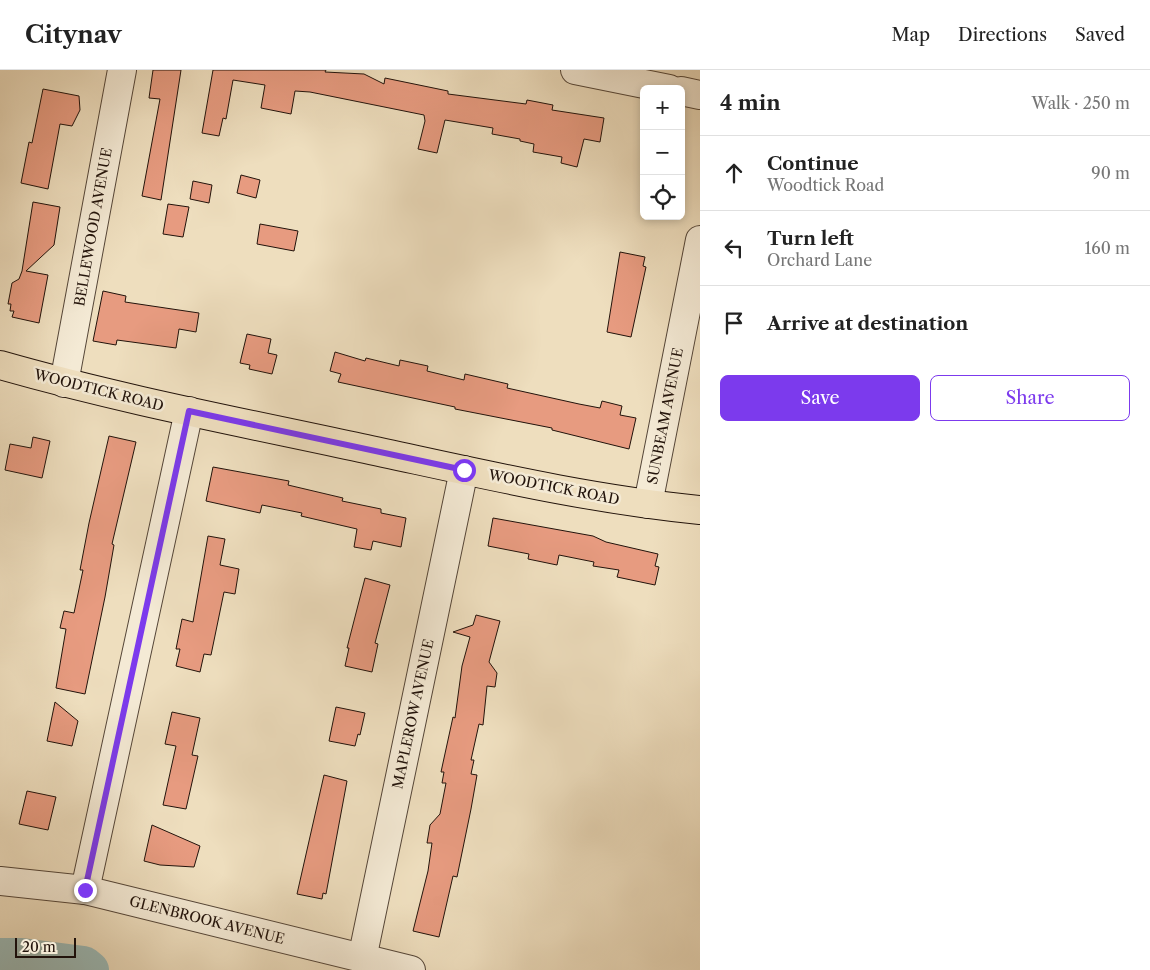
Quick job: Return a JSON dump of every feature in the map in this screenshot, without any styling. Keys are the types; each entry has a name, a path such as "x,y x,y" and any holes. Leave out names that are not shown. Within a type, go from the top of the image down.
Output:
{"main road":[{"name":"WOODTICK ROAD","path":"0,365 64,383 189,411 570,492 700,510"}],"street":[{"name":"BELLEWOOD AVENUE","path":"64,383 122,70"},
{"path":"575,70 650,85"},
{"path":"685,92 700,95"},
{"name":"SUNBEAM AVENUE","path":"648,504 700,240"},
{"path":"85,890 189,411"},
{"name":"MAPLEROW AVENUE","path":"362,959 464,470"},
{"name":"GLENBROOK AVENUE","path":"0,881 85,890 412,970"}],"building":[{"path":"153,70 181,70 161,200 142,196 160,99 149,98"},
{"path":"213,70 326,70 325,72 364,74 384,84 385,78 448,91 448,94 526,104 527,100 553,105 552,110 604,118 600,142 584,139 577,167 561,163 562,157 533,152 534,144 520,141 520,139 492,134 493,128 445,120 437,153 418,149 425,121 424,115 310,92 295,91 291,114 261,108 265,85 233,80 226,119 223,118 219,136 202,133"},
{"path":"43,89 79,96 80,110 72,126 60,124 48,189 21,183 29,142 32,143"},
{"path":"241,175 260,180 256,198 237,193"},
{"path":"193,181 212,185 209,203 190,199"},
{"path":"33,202 60,207 54,245 26,271 48,275 39,323 12,317 14,311 10,311 11,304 8,304 12,283 19,279 22,271"},
{"path":"168,204 189,207 183,237 163,234"},
{"path":"260,224 298,231 294,251 257,244"},
{"path":"620,252 645,257 643,266 646,267 631,337 607,332"},
{"path":"103,291 126,296 125,302 199,313 196,332 179,329 176,348 117,340 116,345 93,341"},
{"path":"247,334 271,339 268,353 277,355 272,374 249,369 250,365 240,363"},
{"path":"335,352 365,361 366,358 399,366 400,360 428,366 427,371 464,380 465,374 508,384 507,388 600,408 602,401 622,406 620,415 636,418 629,449 552,430 552,428 455,409 455,407 338,382 341,374 330,371"},
{"path":"109,436 136,442 112,544 114,545 105,597 85,694 56,688 66,629 60,628 64,611 74,613 83,570 80,570 89,523"},
{"path":"33,437 50,441 42,478 5,470 10,444 31,448"},
{"path":"213,467 289,481 288,485 343,498 342,501 381,509 381,513 406,518 401,547 373,541 371,550 354,547 357,529 301,516 302,513 262,505 260,513 206,501"},
{"path":"493,518 593,536 606,542 658,554 655,566 659,567 655,585 617,577 619,570 593,566 594,562 559,555 557,565 528,559 529,554 488,546"},
{"path":"208,536 225,539 220,565 239,569 235,594 224,592 211,655 204,654 200,672 176,666 180,649 176,649 182,619 193,622"},
{"path":"365,578 390,585 375,643 378,644 372,672 345,666 349,648 347,648"},
{"path":"476,615 500,621 489,662 497,673 495,687 487,686 483,725 479,724 471,760 474,760 471,774 477,775 471,809 457,877 453,876 439,937 413,931 428,871 432,843 427,843 430,825 440,814 446,783 442,783 444,772 441,772 453,717 455,718 462,666 470,637 453,632 473,625"},
{"path":"55,702 78,721 72,746 47,741"},
{"path":"336,707 365,713 360,735 358,734 355,746 329,741"},
{"path":"172,712 200,718 192,755 198,756 186,809 163,805 176,746 165,744"},
{"path":"324,775 347,781 326,894 323,893 322,899 297,894"},
{"path":"27,791 56,797 48,830 19,824"},
{"path":"152,825 200,846 194,867 160,865 144,861"}],"waterway":[{"path":"0,957 22,957 84,965 90,970"}],"route":[{"path":"85,890 189,411 464,470"}]}
